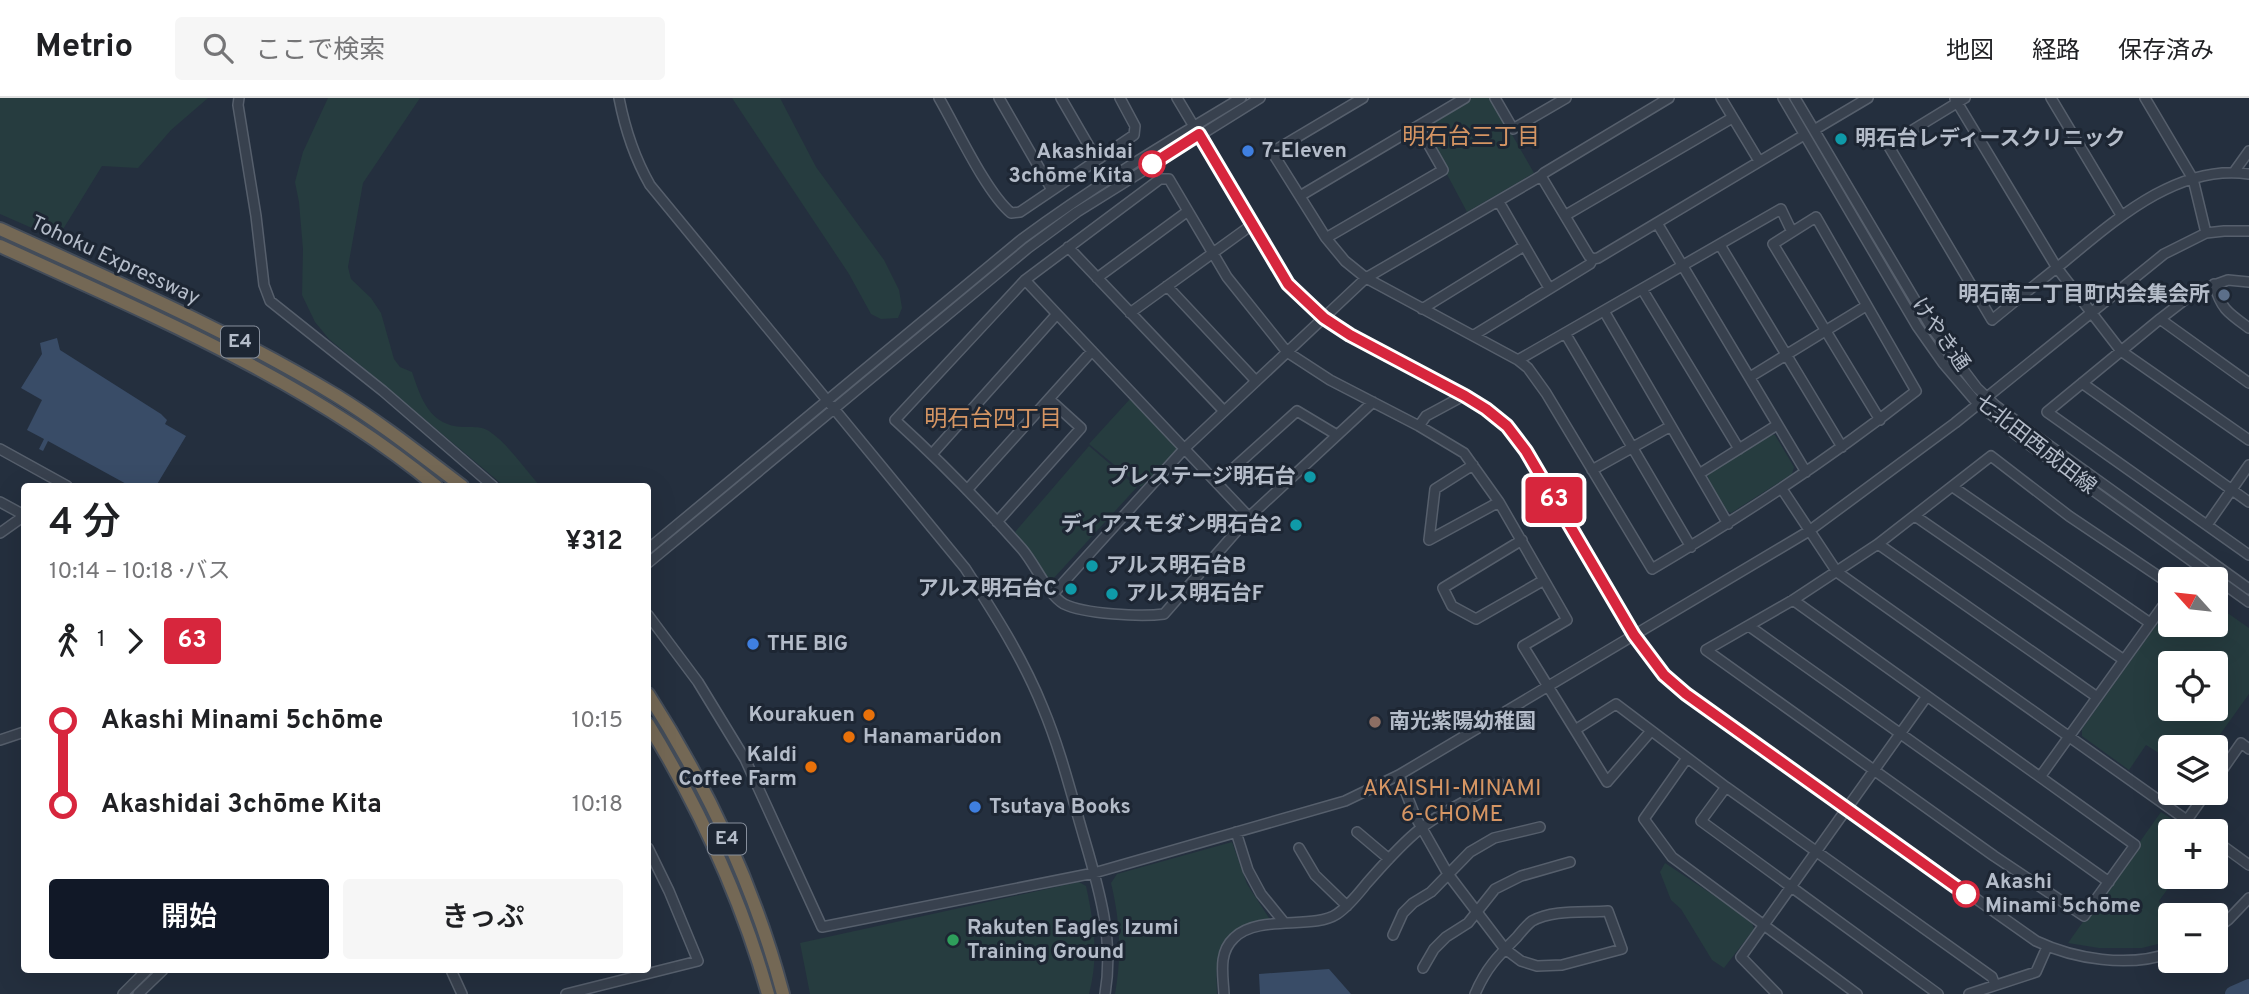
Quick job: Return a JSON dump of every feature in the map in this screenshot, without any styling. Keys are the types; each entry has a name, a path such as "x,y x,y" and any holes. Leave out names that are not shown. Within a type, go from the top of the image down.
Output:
{"highway":[{"name":"Tohoku Expressway","path":"0,229 199,320 282,364 381,424 457,483"},
{"name":"Tohoku Expressway","path":"0,246 192,335 275,378 374,439 432,483"},
{"name":"E4","path":"651,699 686,757 727,839 768,940 783,994"},
{"name":"E4","path":"651,729 714,845 746,922 768,994"}],"street":[{"path":"239,98 257,216 264,285 270,301 383,391 490,483"},
{"path":"619,98 632,149 650,185 828,398 965,568 1006,632 1043,708 1064,767 1094,873 1108,936 1109,960 1105,994"},
{"path":"939,98 981,172 1011,214 1020,212 1133,135 1136,126 1120,98"},
{"path":"999,98 1052,190"},
{"path":"1061,98 1097,160"},
{"path":"1177,98 1288,284 1324,318 1350,335 1465,396 1507,426 1526,451 1634,635 1664,675 1686,694 2015,928 2047,947 2098,958 2145,959 2158,956"},
{"path":"651,562 999,272 1077,212 1241,98"},
{"path":"651,546 828,398 1070,203 1197,130 1260,98"},
{"path":"1363,98 1272,152 1326,238 1345,261 1366,278 1474,335 1528,368 1546,393 1652,569 1782,489 1880,420 1916,391 1816,218 1773,244 1880,420"},
{"path":"1300,196 1465,98"},
{"path":"1495,98 1513,129 1566,98"},
{"path":"1053,594 1185,448 1366,278 1499,202 1669,98"},
{"path":"1721,98 1759,161"},
{"name":"七北田西成田線","path":"1783,98 1917,326 1943,363 1978,404 2024,441 2249,602"},
{"name":"けやき通","path":"1795,98 1931,327 1986,397 2249,589"},
{"path":"2051,98 2121,215"},
{"path":"2145,98 2193,179 2206,233"},
{"path":"1814,130 1861,100"},
{"path":"2249,174 2234,172 2193,179 2152,195 2121,215 2057,268 1992,320 1888,145 1958,100 2057,268 2121,351 2249,440"},
{"path":"1566,215 1732,118"},
{"path":"1326,238 1443,170 1418,126"},
{"path":"1592,259 1598,258 1804,135"},
{"path":"2234,172 2249,151"},
{"path":"1541,176 1592,259"},
{"path":"1373,402 1249,517 1164,614 1150,616 1076,609 1060,602 1025,553 997,522 932,454 895,420 1026,280 1160,179 1169,179 1235,288 1287,352 1330,380 1373,402 1419,426 1455,446 1473,465 1499,502 1567,620 1523,646 1607,782 1651,731"},
{"path":"1499,202 1549,288"},
{"path":"1518,360 1781,209 1792,232"},
{"path":"1097,278 1188,211"},
{"path":"1657,223 1806,472"},
{"path":"1130,313 1253,224"},
{"path":"651,618 698,682 745,759 822,927 1094,873 1345,801 1399,775 1809,531 1890,473 2164,254 2206,233 2249,231"},
{"path":"1720,245 1843,447"},
{"path":"1422,309 1524,246"},
{"path":"1068,247 1224,411"},
{"path":"1474,335 1590,264 1592,259"},
{"path":"1026,280 1249,517"},
{"path":"2249,282 2228,280 2195,292 2047,412 2249,555"},
{"path":"2214,284 2218,301 2229,314 2249,328"},
{"path":"1167,286 1256,381"},
{"path":"1642,289 1739,449"},
{"path":"1750,377 1866,306"},
{"path":"1604,311 1728,524"},
{"path":"932,454 1057,314"},
{"path":"2160,319 2249,383"},
{"path":"1565,333 1690,547"},
{"path":"967,490 1092,351"},
{"path":"2082,383 2249,502"},
{"path":"1419,426 1426,416 1465,396"},
{"path":"997,522 1081,428 1049,399"},
{"path":"1217,482 1297,411 1337,435"},
{"path":"1699,474 1777,425"},
{"path":"1592,470 1671,426"},
{"path":"0,449 62,483"},
{"path":"1793,600 2135,845 2084,916 1994,856 1706,650 1837,572 1878,544 1991,456 2069,516 2158,576"},
{"path":"1473,465 1435,489 1429,540 1499,502"},
{"path":"2207,525 2249,465"},
{"path":"1953,487 2150,623"},
{"path":"1782,489 1837,572 2186,819"},
{"path":"0,502 21,514"},
{"path":"1915,516 2124,660"},
{"path":"0,533 21,518"},
{"path":"1522,540 1443,588 1452,606 1476,619 1544,580"},
{"path":"1878,544 2097,697"},
{"path":"2040,777 2158,612"},
{"path":"1749,626 2109,882"},
{"path":"1777,994 1741,957 1927,696"},
{"path":"1575,730 1616,704 1726,787 1992,977 1995,985"},
{"path":"0,740 21,734"},
{"path":"2228,762 2241,743 2249,749"},
{"path":"1688,758 1644,819 1672,857 1857,994"},
{"path":"1399,775 1421,828 1448,874 1505,949 1521,961 1537,966 1562,965 1622,949 1608,911 1555,914 1532,922 1505,949 1487,969 1475,994"},
{"path":"1224,994 1222,962 1231,940 1241,931 1283,921 1320,920 1336,915 1421,828 1499,783"},
{"path":"1726,787 1701,821 1938,994"},
{"path":"1393,935 1403,913 1413,902 1431,892 1470,852 1494,838 1539,827"},
{"path":"1236,832 1248,870 1261,894 1283,921"},
{"path":"1357,832 1389,859"},
{"path":"1299,848 1315,875 1347,906"},
{"path":"2228,850 2249,865"},
{"path":"651,854 698,961 651,973"},
{"path":"1423,968 1440,943 1468,923 1495,889 1521,876 1570,862"},
{"path":"2228,920 2249,898"},
{"path":"1969,994 2036,972 2047,947"},
{"path":"123,994 144,973"},
{"path":"138,994 160,973"},
{"path":"452,973 462,994"},
{"path":"566,994 650,973"}],"green space":[{"path":"0,98 208,98 171,130 138,168 102,166 57,239 0,214"},
{"path":"328,98 420,98 363,183 348,267 351,279 371,298 381,313 394,359 400,367 412,372 428,409 442,422 489,431 510,450 538,483 500,483 329,339 315,322 302,295 303,249 295,182 303,152"},
{"path":"732,98 780,98 816,167 884,260 899,290 902,308 898,318 881,319 871,314 849,274"},
{"path":"1472,98 1491,98 1534,173 1467,212 1425,133 1426,125"},
{"path":"1130,399 1177,450 1141,487 1089,444"},
{"path":"1767,435 1775,435 1794,467 1792,474 1731,513 1715,496 1709,484 1708,473"},
{"path":"1089,446 1137,487 1053,579 1048,578 1015,532"},
{"path":"2228,613 2249,628 2249,694 2220,735 2158,735 2158,752 2146,745 2129,770 2082,736 2082,729 2158,623 2158,637 2228,637"},
{"path":"2161,812 2172,819 2158,819 2158,889 2168,889 2158,903 2158,944 2142,948 2099,948 2068,943"},
{"path":"1232,842 1247,884 1271,921 1232,938 1225,944 1218,962 1217,994 1115,994 1119,938 1111,883 1117,874"},
{"path":"1665,863 1751,920 1754,929 1724,968 1712,960 1681,909 1671,900 1660,872"},
{"name":"Rakuten Eagles Izumi Training Ground","path":"1079,882 1086,886 1093,927 1095,953 1089,994 810,994 800,943"}],"water":[{"path":"57,338 60,350 161,414 167,420 165,424 186,436 158,483 125,483 48,441 43,451 39,449 44,439 27,430 42,400 21,388 42,354 40,343"},
{"path":"1329,969 1351,994 1260,994 1259,974"}],"waterway":[{"path":"2233,994 2249,987"}],"bus line":[{"name":"63","path":"1152,164 1199,134 1288,284 1324,318 1350,335 1465,396 1507,426 1526,451 1634,635 1664,675 1756,745 1966,894"}],"place":[{"name":"明石台レディースクリニック","path":"1841,139"},
{"name":"7-Eleven","path":"1248,151"},
{"name":"Akashidai 3chōme Kita","path":"1152,164"},
{"name":"明石南二丁目町内会集会所","path":"2224,295"},
{"name":"プレステージ明石台","path":"1310,477"},
{"name":"ディアスモダン明石台2","path":"1296,525"},
{"name":"アルス明石台B","path":"1092,566"},
{"name":"アルス明石台C","path":"1071,589"},
{"name":"アルス明石台F","path":"1112,594"},
{"name":"THE BIG","path":"753,644"},
{"name":"Kourakuen","path":"869,715"},
{"name":"南光紫陽幼稚園","path":"1375,722"},
{"name":"Hanamarūdon","path":"849,737"},
{"name":"Kaldi Coffee Farm","path":"811,767"},
{"name":"Tsutaya Books","path":"975,807"},
{"name":"Akashi Minami 5chōme","path":"1966,894"},
{"name":"Rakuten Eagles Izumi Training Ground","path":"953,940"}],"district":[{"name":"明石台三丁目","path":"1471,138"},
{"name":"明石台四丁目","path":"993,420"},
{"name":"AKAISHI-MINAMI 6-CHOME","path":"1452,802"}]}
